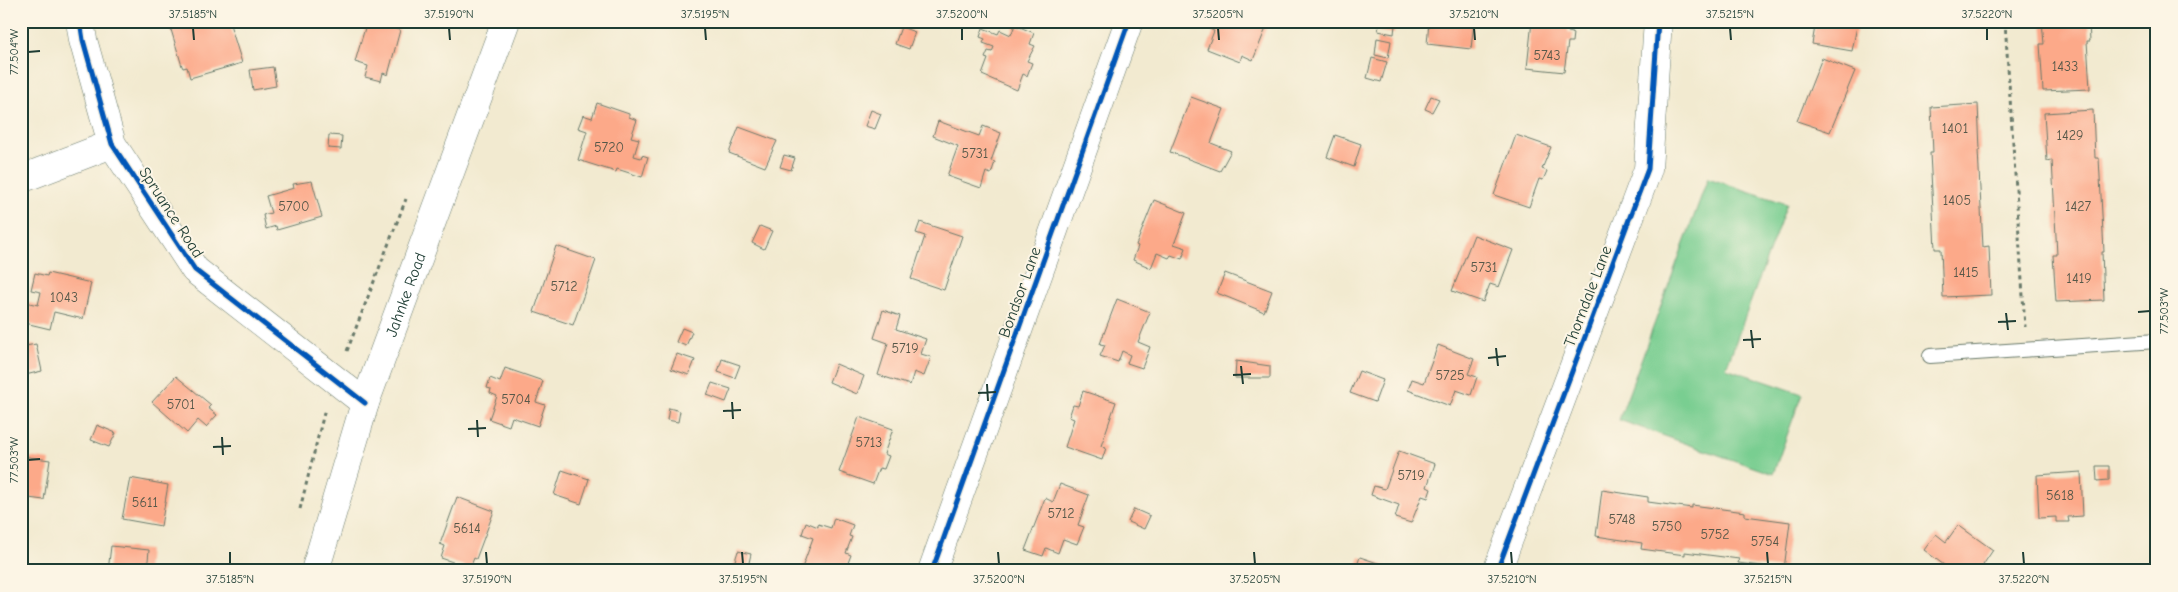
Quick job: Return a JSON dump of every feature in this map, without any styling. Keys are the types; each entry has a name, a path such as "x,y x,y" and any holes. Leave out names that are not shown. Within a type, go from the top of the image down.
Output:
{"street":[{"name":"Spruance Road","path":"80,21 82,40 112,144 195,270 365,403"},
{"name":"Jahnke Road","path":"315,571 365,403 506,21"},
{"name":"Bondsor Lane","path":"932,571 1129,21"},
{"name":"Thorndale Lane","path":"1498,571 1648,169 1658,21"},
{"path":"21,179 112,144"}],"lane":[{"path":"1930,356 2157,341"}],"path":[{"path":"2005,21 2025,317"}],"green space":[{"path":"1708,178 1787,204 1726,368 1802,394 1773,474 1619,420"}],"building":[{"path":"176,21 229,21 242,63 190,78 187,67 183,68 182,66 169,23"},
{"path":"367,21 400,30 388,75 383,73 381,81 365,77 368,66 355,62"},
{"path":"1205,21 1269,21 1253,60 1242,55 1240,62 1207,49 1214,31 1203,26"},
{"path":"1380,21 1395,25 1394,34 1378,31"},
{"path":"1429,21 1474,21 1471,49 1427,44"},
{"path":"1532,21 1569,21 1568,32 1573,33 1572,42 1568,42 1564,72 1527,68"},
{"path":"1816,21 1858,21 1852,51 1812,44"},
{"path":"2042,21 2089,21 2090,41 2087,41 2090,89 2043,91 2040,44 2044,44"},
{"path":"1015,25 1034,33 1030,44 1035,46 1027,61 1032,63 1027,76 1023,74 1017,90 982,75 988,59 985,58 988,51 992,52 994,47 983,43 985,39 980,37 983,28 998,34 1000,30 1011,35"},
{"path":"901,27 915,32 909,49 895,44"},
{"path":"1377,38 1391,41 1388,58 1375,55"},
{"path":"1372,58 1387,62 1381,82 1367,78"},
{"path":"1822,58 1855,71 1830,132 1797,121"},
{"path":"273,67 276,86 253,90 250,70"},
{"path":"1431,96 1439,99 1432,112 1425,109"},
{"path":"1191,97 1224,109 1211,143 1231,151 1220,171 1170,152"},
{"path":"597,103 629,114 629,117 637,120 631,137 639,139 634,156 641,158 642,155 648,157 642,177 617,169 616,172 578,160 587,131 578,128 583,115 592,118"},
{"path":"1978,104 1980,150 1978,150 1983,247 1989,246 1991,295 1943,297 1941,249 1935,249 1930,153 1933,153 1931,107"},
{"path":"871,110 881,114 875,129 865,126"},
{"path":"2093,110 2095,158 2099,158 2104,252 2102,252 2104,300 2056,302 2053,255 2057,255 2052,160 2047,161 2044,113"},
{"path":"938,121 979,136 983,126 1001,133 991,161 995,162 991,174 986,172 981,188 947,176 958,146 933,136"},
{"path":"739,127 777,141 765,167 729,153"},
{"path":"329,135 342,136 341,149 328,148"},
{"path":"1335,135 1361,144 1354,167 1327,157"},
{"path":"1516,135 1551,147 1542,169 1547,171 1543,180 1539,179 1529,207 1494,195"},
{"path":"784,155 795,158 791,170 780,167"},
{"path":"312,181 322,217 277,230 276,226 266,229 263,215 271,213 266,196 294,188 293,184"},
{"path":"1154,200 1186,213 1174,244 1186,248 1182,259 1171,255 1169,258 1157,253 1151,268 1133,260 1138,246 1136,245"},
{"path":"920,222 962,236 944,290 911,279 925,236 916,233"},
{"path":"760,226 772,231 764,249 752,243"},
{"path":"1474,235 1513,250 1499,287 1490,284 1483,302 1452,291"},
{"path":"556,246 596,260 573,325 534,312"},
{"path":"35,273 47,276 48,273 91,283 83,319 54,312 50,329 21,322 21,301 38,305 41,292 31,290"},
{"path":"1225,273 1272,291 1264,312 1217,293"},
{"path":"1117,299 1150,312 1138,342 1150,347 1142,368 1127,363 1130,355 1122,351 1118,362 1100,356 1105,345 1100,344"},
{"path":"883,310 900,316 896,329 926,339 921,354 931,357 924,376 914,372 910,385 878,375 888,343 874,338"},
{"path":"682,328 692,332 686,346 676,342"},
{"path":"36,344 42,371 21,376 21,347"},
{"path":"1438,345 1474,359 1468,374 1477,377 1471,395 1456,390 1450,406 1408,390 1412,379 1424,383"},
{"path":"677,354 695,360 689,375 671,369"},
{"path":"722,359 740,365 735,378 718,372"},
{"path":"1236,361 1270,366 1270,378 1235,378"},
{"path":"836,364 864,376 857,394 829,382"},
{"path":"505,368 543,381 536,402 545,405 538,426 512,417 509,426 489,419 497,396 490,393 491,389 487,388 490,378 500,382"},
{"path":"1359,371 1383,380 1375,402 1350,393"},
{"path":"176,376 211,405 208,408 217,415 206,427 198,420 187,433 152,402"},
{"path":"712,383 731,389 726,402 707,395"},
{"path":"1083,391 1116,402 1101,446 1106,448 1102,460 1065,447 1074,419 1069,417 1073,405 1078,406"},
{"path":"669,408 680,411 678,422 667,420"},
{"path":"859,417 893,429 884,454 889,456 884,469 879,468 873,484 839,472"},
{"path":"97,425 116,433 109,447 91,440"},
{"path":"1399,451 1435,464 1427,487 1431,489 1428,498 1422,496 1411,523 1395,518 1399,505 1371,495 1374,486 1385,489"},
{"path":"21,456 50,460 44,500 21,497"},
{"path":"2096,466 2109,466 2109,480 2097,481"},
{"path":"562,470 589,479 581,504 554,495"},
{"path":"2081,472 2083,516 2068,517 2069,522 2056,522 2056,517 2039,518 2037,475"},
{"path":"130,478 168,485 161,526 122,519"},
{"path":"1060,484 1089,495 1078,525 1084,527 1077,544 1063,539 1058,553 1046,548 1043,556 1025,550 1045,498 1053,502"},
{"path":"1602,490 1648,497 1648,502 1692,508 1692,505 1745,512 1745,516 1790,522 1784,569 1738,563 1739,559 1685,552 1685,555 1641,549 1642,543 1596,536"},
{"path":"457,497 494,511 476,559 474,558 470,568 441,558 445,546 440,544"},
{"path":"1134,509 1150,516 1144,529 1128,522"},
{"path":"834,518 853,525 849,536 852,537 846,553 851,555 846,568 840,566 839,571 809,571 802,568 813,538 802,534 806,522 818,527 818,524 831,528"},
{"path":"1958,525 1993,550 1983,565 1987,568 1985,571 1952,571 1924,550 1936,534 1946,542"},
{"path":"111,546 149,550 147,571 108,571"},
{"path":"738,551 751,554 747,571 733,567"},
{"path":"1360,557 1398,570 1398,571 1355,571"}],"cycle path":[{"path":"80,21 83,40 112,144 195,270 365,403"},
{"path":"932,571 1129,21"},
{"path":"1497,571 1648,169 1658,21"}]}
